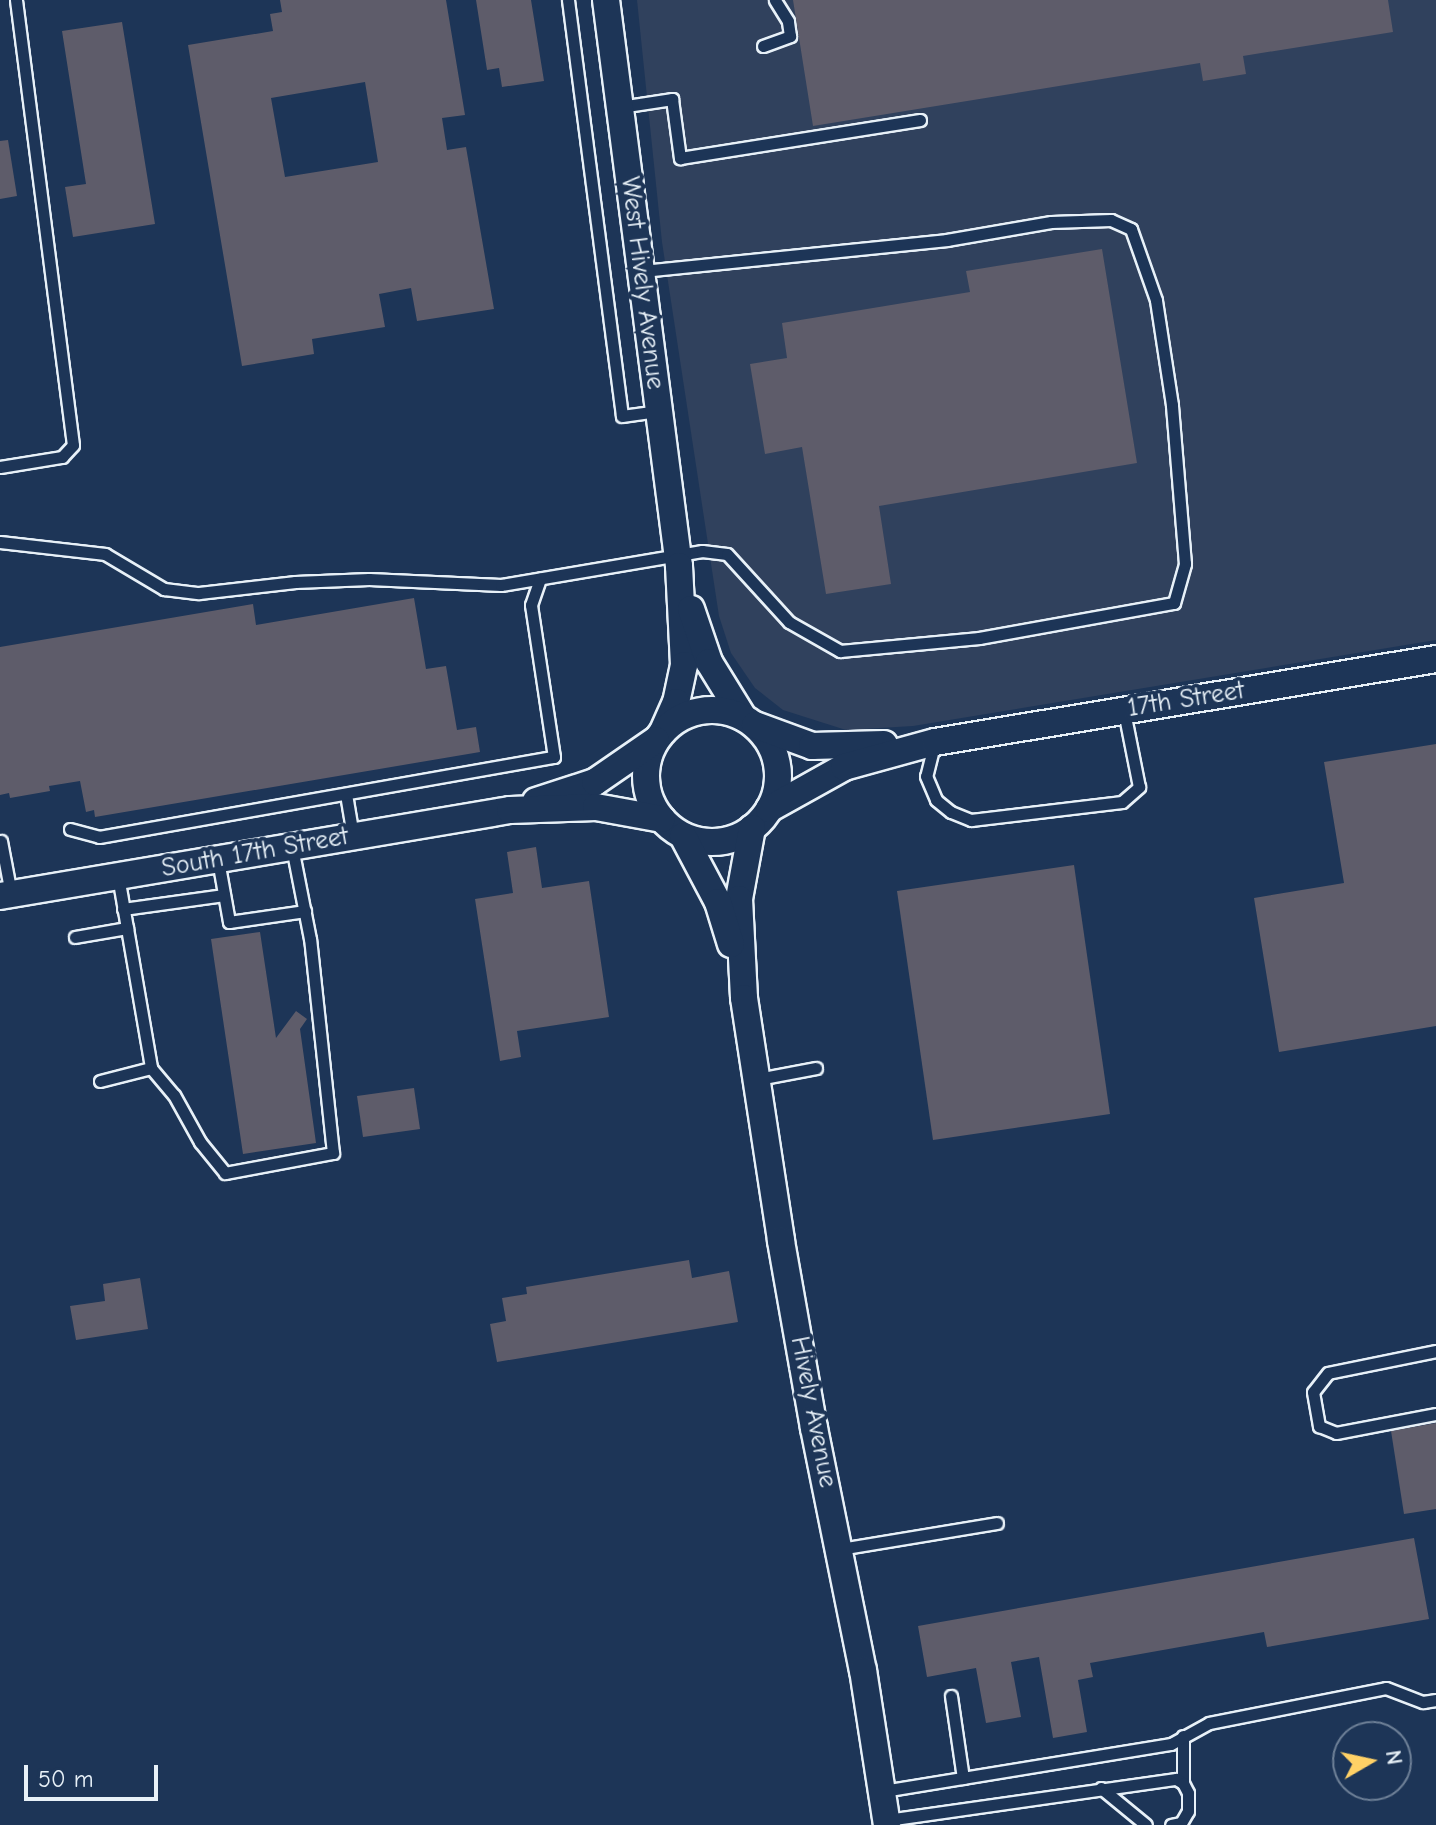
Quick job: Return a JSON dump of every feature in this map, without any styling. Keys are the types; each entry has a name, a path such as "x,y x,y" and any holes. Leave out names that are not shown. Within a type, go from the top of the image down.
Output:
{"street":[{"name":"West Hively Avenue","path":"606,0 678,560"},
{"path":"678,560 709,662 748,721 767,741 776,761 777,784 760,818 726,841 697,841 683,836 662,819 648,793 646,778 659,736 676,702 684,665 678,560"},
{"name":"17th Street","path":"760,818 844,767 935,742 1436,659"},
{"path":"510,810 595,782 694,712 720,710 748,721"},
{"name":"17th Street","path":"748,721 812,746 935,742"},
{"path":"510,810 596,807 662,819"},
{"name":"South 17th Street","path":"6,895 510,810"},
{"name":"Hively Avenue","path":"744,998 739,888 760,818"},
{"name":"Hively Avenue","path":"683,836 718,902 744,998 812,1413 840,1549 886,1822"}],"lane":[{"path":"0,467 62,457 73,445 16,0"},
{"path":"568,0 622,416 659,411"},
{"path":"763,46 790,36 788,21 775,0"},
{"path":"620,107 672,99 680,158 920,120"},
{"path":"0,542 105,554 164,589 199,593 355,579 501,585 678,560 702,551 727,554 789,622 840,651 979,638 1174,603 1185,564 1172,405 1156,300 1131,229 1111,220 1051,222 934,241 641,271"},
{"path":"70,829 99,837 554,757 531,605 540,579"},
{"path":"935,742 926,776 936,800 951,812 971,820 1122,802 1139,787 1124,710"},
{"path":"346,794 353,836"},
{"path":"1,841 6,895"},
{"path":"118,876 151,1068 174,1095 200,1142 225,1173 333,1153 305,911 292,847"},
{"path":"218,859 229,922 305,911"},
{"path":"123,909 224,895"},
{"path":"75,937 127,928"},
{"path":"100,1081 151,1068"},
{"path":"757,1079 816,1068"},
{"path":"1436,1351 1328,1373 1313,1392 1319,1426 1336,1433 1436,1414"},
{"path":"840,1549 997,1523"},
{"path":"882,1791 1171,1744 1209,1723 1386,1688 1423,1702 1436,1700"},
{"path":"951,1696 963,1778"},
{"path":"1171,1825 1181,1823 1188,1811 1188,1793 1183,1783 1183,1736"},
{"path":"886,1822 1169,1779 1183,1783"},
{"path":"1101,1788 1146,1825"}],"shaded area":[{"path":"637,0 1436,0 1436,640 913,726 846,730 783,710 755,688 731,653 719,616 662,242"}],"building":[{"path":"280,0 446,0 465,115 442,118 447,150 466,147 494,309 417,321 411,288 379,294 385,327 312,339 314,354 242,366 188,45 273,31 270,14 282,12","holes":["365,82 378,162 285,177 271,98"]},
{"path":"476,0 531,0 544,81 502,87 499,68 487,70"},
{"path":"793,0 1388,0 1393,32 1243,56 1246,74 1203,81 1200,63 813,126"},
{"path":"122,22 155,224 73,237 65,187 86,184 62,31"},
{"path":"8,140 17,196 0,199 0,141"},
{"path":"1102,249 1137,463 879,506 891,584 826,594 802,447 765,454 750,364 787,358 782,323 970,292 966,271"},
{"path":"414,598 426,669 446,666 457,730 476,727 480,752 95,817 94,810 86,812 80,781 49,786 50,791 10,798 9,793 0,795 0,647 253,604 256,625"},
{"path":"1436,744 1436,1026 1279,1052 1254,898 1344,883 1324,762"},
{"path":"536,847 542,888 589,881 609,1017 517,1031 521,1057 500,1061 475,899 513,893 507,852"},
{"path":"1074,865 1110,1114 933,1140 897,891"},
{"path":"260,932 276,1038 296,1011 307,1019 300,1029 316,1143 243,1154 211,939"},
{"path":"414,1088 420,1129 363,1137 357,1096"},
{"path":"689,1260 692,1278 729,1271 738,1322 497,1362 490,1324 506,1321 502,1298 527,1294 526,1287"},
{"path":"140,1278 148,1329 76,1340 70,1306 105,1301 103,1284"},
{"path":"1436,1423 1436,1509 1404,1514 1391,1431"},
{"path":"1414,1538 1429,1619 1267,1647 1264,1632 1090,1663 1093,1677 1078,1680 1087,1732 1053,1738 1039,1657 1011,1662 1021,1717 986,1723 976,1668 927,1677 918,1626"}]}
